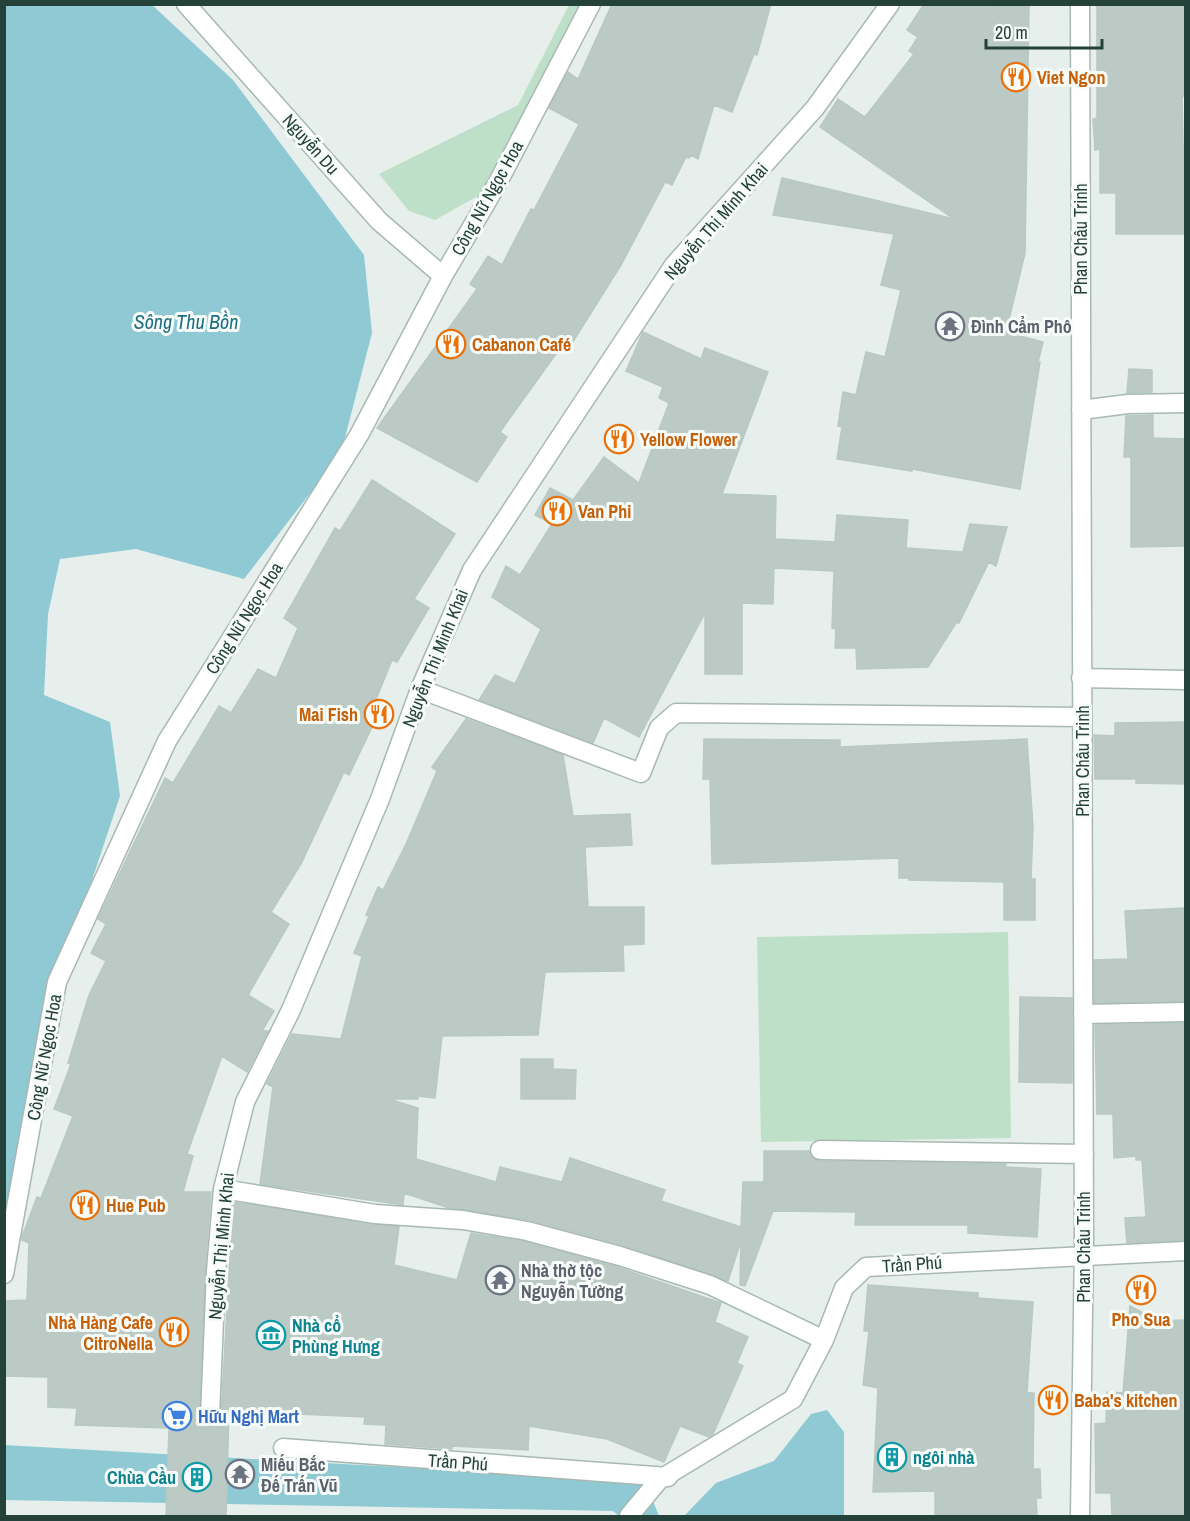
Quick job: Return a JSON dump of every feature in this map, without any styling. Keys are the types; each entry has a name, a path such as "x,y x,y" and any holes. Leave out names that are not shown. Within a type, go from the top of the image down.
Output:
{"street":[{"name":"Nguyễn Du","path":"186,4 378,221 443,276"},
{"name":"Công Nữ Ngọc Hoa","path":"4,1274 57,982 167,741 359,435 443,276 496,186 591,4"},
{"name":"Nguyễn Thị Minh Khai","path":"210,1416 216,1271 223,1189 245,1102 291,1010 380,798 420,689 472,570 674,265 815,108 890,4"},
{"name":"Phan Châu Trinh","path":"1080,4 1084,1154 1080,1516"},
{"path":"1081,410 1128,404 1185,403"},
{"path":"1081,678 1185,680"},
{"path":"420,689 641,773 659,728 676,713 1082,717"},
{"path":"1083,1014 1185,1012"},
{"path":"820,1150 1084,1154"},
{"path":"223,1189 375,1214 464,1220 527,1231 620,1256 710,1286 824,1340"},
{"name":"Trần Phú","path":"283,1448 664,1478 793,1399 824,1340 844,1288 866,1267 1185,1251"},
{"path":"629,1516 664,1478"}],"green space":[{"path":"569,5 586,5 483,193 435,220 409,211 379,174 518,105"},
{"path":"1008,932 1011,1138 761,1142 757,937"}],"water":[{"name":"Sông Thu Bồn","path":"5,5 152,5 233,80 364,255 372,333 341,453 244,579 136,549 60,559 48,614 44,695 110,722 120,796 82,910 66,988 5,1220"},
{"path":"827,1410 844,1432 844,1516 684,1516 716,1483 774,1461 811,1414"},
{"path":"4,1445 645,1481 659,1516 619,1516 613,1511 5,1500"}],"building":[{"path":"612,4 771,4 757,55 754,54 732,112 714,105 698,159 691,155 689,158 686,157 672,185 665,182 621,265 569,348 563,344 500,432 507,437 477,482 377,428 477,289 470,284 488,256 502,265 531,209 534,210 579,124 549,108 568,72 578,79"},
{"path":"924,4 1029,6 1025,253 1006,332 1043,342 1038,362 1040,362 1020,489 912,469 912,471 837,459 842,427 838,426 843,392 856,395 866,352 885,357 901,290 881,285 894,234 773,215 782,178 954,219 820,127 838,99 865,117 914,54 909,51 918,37 907,30"},
{"path":"1097,4 1185,5 1185,96 1182,96 1185,234 1116,234 1116,193 1100,193 1100,149 1095,150 1093,119 1097,118"},
{"path":"643,332 701,359 705,348 768,372 722,494 776,496 775,539 835,542 837,515 908,520 906,548 963,552 970,524 1007,527 996,566 989,562 959,623 956,623 928,667 857,669 856,648 835,648 836,629 832,628 834,571 774,568 773,604 742,603 742,674 705,674 705,613 639,737 604,718 593,743 479,700 495,675 515,684 541,629 492,597 506,566 520,575 552,524 535,515 550,488 573,500 604,457 639,483 669,403 659,398 663,387 626,371"},
{"path":"1129,369 1152,370 1152,392 1127,393"},
{"path":"1153,415 1153,438 1185,439 1185,546 1131,547 1131,457 1124,457 1126,416"},
{"path":"372,480 455,534 414,599 429,608 397,662 392,660 368,719 374,723 349,775 344,772 301,864 271,912 289,924 248,995 274,1011 262,1031 268,1031 247,1072 222,1056 187,1154 193,1156 183,1192 211,1192 205,1270 200,1421 210,1427 219,1422 221,1416 233,1202 399,1227 394,1265 457,1280 471,1233 525,1242 617,1267 721,1303 715,1322 748,1337 737,1363 743,1366 713,1434 709,1437 680,1426 664,1462 607,1439 529,1426 528,1450 452,1446 452,1449 385,1444 386,1425 364,1424 365,1417 229,1411 226,1516 166,1516 169,1428 75,1425 77,1408 48,1407 48,1377 4,1376 4,1301 27,1300 29,1243 22,1240 22,1237 37,1197 41,1198 73,1116 54,1109 71,1064 68,1063 89,995 106,961 91,953 106,924 98,919 165,778 173,783 219,706 231,713 258,669 276,678 298,628 284,618 335,528 340,531"},
{"path":"466,719 563,755 573,816 630,814 632,845 585,847 588,907 644,907 644,944 623,945 624,971 545,972 538,1035 442,1036 435,1098 418,1096 418,1099 389,1099 418,1108 416,1159 496,1182 500,1167 562,1182 570,1158 665,1190 661,1201 741,1227 743,1182 764,1182 764,1151 809,1151 814,1159 820,1161 1006,1164 1005,1167 1041,1169 1037,1237 968,1233 968,1225 855,1225 856,1212 773,1211 745,1286 740,1285 741,1241 728,1281 623,1245 530,1220 449,1208 404,1193 403,1205 260,1184 273,1087 267,1084 292,1034 341,1039 362,956 354,953 369,916 366,915 378,887 383,890 406,844 437,771 432,767"},
{"path":"1185,722 1185,784 1136,783 1136,779 1095,779 1094,735 1115,736 1115,723"},
{"path":"704,739 840,740 840,747 1027,739 1033,827 1031,879 1035,879 1035,920 1004,920 1004,882 899,878 899,858 712,864 710,779 703,779"},
{"path":"1185,908 1185,1001 1094,1003 1094,960 1128,959 1125,911"},
{"path":"1020,997 1072,998 1072,1083 1019,1082"},
{"path":"1185,1023 1185,1240 1127,1243 1125,1218 1146,1217 1142,1160 1136,1160 1136,1156 1114,1158 1113,1114 1097,1114 1095,1025"},
{"path":"521,1059 553,1059 553,1069 576,1070 575,1099 521,1099"},
{"path":"868,1285 978,1293 978,1298 1033,1302 1027,1393 1034,1393 1033,1469 1040,1469 1041,1498 1036,1498 1037,1516 935,1516 935,1491 873,1492 878,1388 863,1385 869,1331 864,1331"},
{"path":"1130,1306 1158,1321 1185,1320 1185,1516 1112,1515 1111,1493 1096,1493 1095,1424 1106,1423 1107,1392 1123,1393"}],"place":[{"name":"Viet Ngon","path":"1016,77"},
{"name":"Đình Cẩm Phô","path":"950,326"},
{"name":"Cabanon Café","path":"451,344"},
{"name":"Yellow Flower","path":"619,439"},
{"name":"Van Phi","path":"557,511"},
{"name":"Mai Fish","path":"379,714"},
{"name":"Hue Pub","path":"85,1205"},
{"name":"Nhà thờ tộc Nguyễn Tường","path":"500,1280"},
{"name":"Pho Sua","path":"1141,1290"},
{"name":"Nhà Hàng Cafe CitroNella","path":"174,1332"},
{"name":"Nhà cổ Phùng Hưng","path":"271,1335"},
{"name":"Baba's kitchen","path":"1053,1400"},
{"name":"Hữu Nghị Mart","path":"177,1416"},
{"name":"ngôi nhà","path":"892,1457"},
{"name":"Miếu Bắc Đế Trấn Vũ","path":"240,1474"},
{"name":"Chùa Cầu","path":"197,1477"}]}
